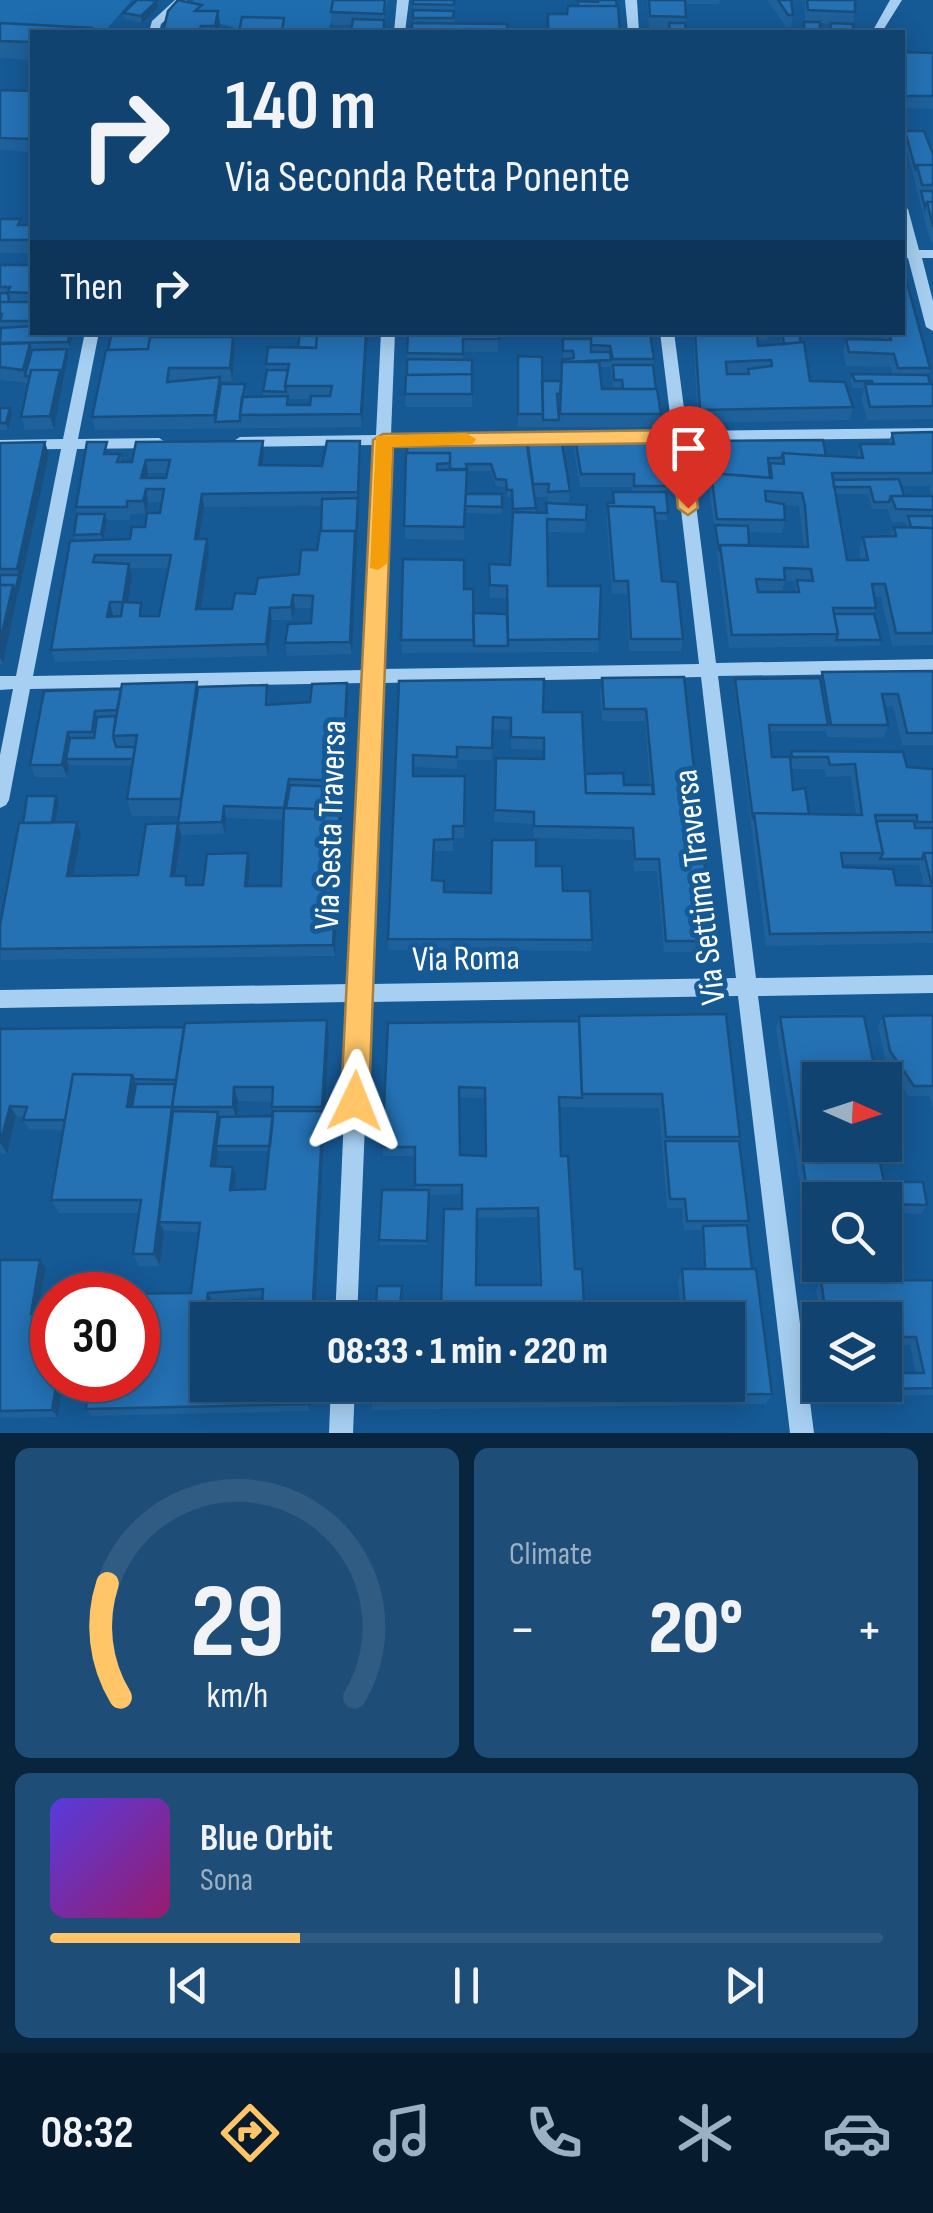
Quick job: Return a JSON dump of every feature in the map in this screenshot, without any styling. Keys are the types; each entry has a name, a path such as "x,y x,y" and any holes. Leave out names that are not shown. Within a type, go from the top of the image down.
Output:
{"street":[{"path":"154,30 156,23 181,0"},
{"path":"400,30 404,0"},
{"path":"631,0 634,30"},
{"path":"877,0 877,30"},
{"path":"878,30 896,0"},
{"path":"933,254 908,254 933,327"},
{"path":"0,800 91,335"},
{"name":"Via Sesta Traversa","path":"347,1302 388,335"},
{"name":"Via Settima Traversa","path":"667,335 802,1433"},
{"path":"227,442 933,433"},
{"path":"0,444 168,443"},
{"path":"0,683 933,666"},
{"name":"Via Roma","path":"0,999 933,984"},
{"path":"341,1433 342,1402"}],"shaded area":[{"path":"0,0 132,0 106,30 0,23"},
{"path":"194,0 388,0 385,11 335,10 328,30 243,30 180,13"}],"building":[{"path":"137,0 157,1 141,16 123,13"},
{"path":"178,0 202,5 195,11 218,11 215,26 163,30 168,11"},
{"path":"333,0 385,0 384,14 331,12"},
{"path":"413,0 454,0 454,5 413,4"},
{"path":"616,0 617,6 578,6 578,1"},
{"path":"649,0 685,0 686,17 650,16"},
{"path":"778,0 791,0 793,15 788,15"},
{"path":"807,0 855,0 855,12 808,10"},
{"path":"568,6 618,6 620,30 548,30 548,14 567,14"},
{"path":"413,10 454,11 453,18 413,18"},
{"path":"242,17 284,18 282,30 239,30"},
{"path":"353,19 384,20 384,30 351,30"},
{"path":"804,22 820,22 820,30 804,30"},
{"path":"0,23 92,28 30,30 30,42 0,41"},
{"path":"412,23 507,24 507,30 412,30"},
{"path":"669,23 685,23 686,30 670,30"},
{"path":"831,23 853,24 853,30 830,30"},
{"path":"905,52 933,53 933,96 905,96"},
{"path":"0,90 30,91 30,139 0,138"},
{"path":"905,131 924,131 933,165 917,165 916,171"},
{"path":"917,165 933,165 933,185 922,185"},
{"path":"921,191 933,191 933,202 927,202 925,208"},
{"path":"927,202 933,202 933,227"},
{"path":"0,219 21,219 18,225 30,225 30,240 0,240"},
{"path":"0,265 30,265 30,293 8,292 10,287 0,287"},
{"path":"905,276 930,368 898,368 894,354 849,352 846,339 891,340 890,335 905,335"},
{"path":"0,293 8,293 9,302 0,302"},
{"path":"0,302 30,302 29,321 0,321"},
{"path":"30,326 30,335 69,335 68,342 0,343 1,328"},
{"path":"111,335 152,335 148,349 108,350"},
{"path":"300,335 317,335 316,348 298,347"},
{"path":"317,335 366,335 361,414 240,415 242,397 288,396 287,405 310,405 311,396 330,396 332,386 285,386 289,364 266,364 268,347 316,348"},
{"path":"408,335 499,335 499,339 463,339 463,354 407,353"},
{"path":"591,335 650,335 654,359 613,359 610,346 591,345"},
{"path":"695,335 757,335 758,346 804,342 810,381 845,382 853,407 700,410","holes":["771,360 772,366 748,369 749,374 727,374 726,362"]},
{"path":"782,335 799,335 801,342 784,344"},
{"path":"150,337 233,337 230,368 169,368 167,382 220,377 214,415 92,417 106,350 148,349"},
{"path":"563,339 591,339 591,352 610,352 611,360 562,362 561,368 562,360 574,358 573,351 563,351"},
{"path":"30,343 23,370 0,367 0,344"},
{"path":"67,349 61,376 60,370 31,370 30,376 25,376 32,350"},
{"path":"518,356 542,357 543,414 518,414"},
{"path":"407,359 472,360 472,374 407,375"},
{"path":"562,362 599,362 602,389 657,389 661,414 560,414"},
{"path":"613,365 653,365 656,389 623,389 622,380 614,380"},
{"path":"31,370 60,370 50,416 21,417"},
{"path":"267,370 288,370 286,392 263,391"},
{"path":"472,374 472,394 405,394 406,375"},
{"path":"852,374 928,375 930,384 873,384 855,381"},
{"path":"542,381 561,381 557,394 559,420 543,420"},
{"path":"221,384 245,384 240,421 215,422"},
{"path":"865,384 933,384 933,406 870,407"},
{"path":"0,408 10,408 6,423 0,423"},
{"path":"933,432 933,473 832,473 847,560 868,560 863,537 896,536 894,527 933,528 933,633 896,633 885,584 872,584 876,608 833,608 838,634 732,635 720,545 808,547 805,506 802,493 765,491 766,501 784,504 785,520 717,519 711,473 772,478 770,463 784,464 783,453 863,458 860,444 894,444 892,433","holes":["784,568 811,569 813,581 797,580 799,592 758,592 756,579 785,580"]},
{"path":"662,437 667,486 634,486 634,474 581,474 575,438"},
{"path":"561,438 570,491 548,492 549,484 533,484 527,439"},
{"path":"823,440 826,456 783,453 781,458 768,458 770,478 711,473 710,479 705,441"},
{"path":"263,441 259,465 322,466 327,441 360,441 358,492 202,494 195,539 207,539 196,609 232,609 235,593 255,594 258,578 299,574 301,550 317,550 320,531 355,531 350,642 285,643 288,624 311,623 313,596 293,595 291,607 270,608 266,644 51,650 70,541 130,539 132,527 145,527 147,513 160,513 164,489 146,489 143,501 127,501 127,507 76,507 87,442 107,442 104,454 120,454 117,462 132,462 136,442","holes":["146,460 170,460 166,478 141,478","95,555 171,555 159,616 140,616 141,603 123,602 129,564 93,562","110,602 123,602 121,616 107,617"]},
{"path":"45,442 17,569 0,569 0,443"},
{"path":"527,445 536,508 513,509 512,490 507,490 506,480 496,479 491,464 466,464 467,469 450,469 450,453 407,453 407,447"},
{"path":"406,453 450,453 450,463 437,464 437,470 467,470 464,527 404,526"},
{"path":"899,479 904,496 891,496 889,502 874,502 870,487 834,487 833,480"},
{"path":"613,492 666,492 668,513 655,513 654,507 608,506 608,513 607,503 614,503"},
{"path":"466,494 502,494 502,507 465,506"},
{"path":"891,496 933,496 933,510 896,509"},
{"path":"358,498 356,537 355,531 321,531 322,499"},
{"path":"546,503 587,505 586,520 547,519 548,586 601,586 599,639 508,640 507,586 490,585 489,564 510,565 513,512 547,513"},
{"path":"608,506 654,507 662,581 677,582 683,639 631,639 628,581 614,581"},
{"path":"77,514 105,514 101,534 74,535"},
{"path":"908,516 933,516 933,528 911,527"},
{"path":"715,525 748,526 749,545 720,545 719,551"},
{"path":"403,559 464,560 464,589 473,589 474,640 401,640"},
{"path":"0,575 19,575 15,591 13,585 0,585"},
{"path":"0,585 13,585 0,642"},
{"path":"473,613 507,614 508,646 474,646"},
{"path":"834,614 874,614 881,640 836,640"},
{"path":"933,671 933,733 907,733 898,694 882,694 888,725 831,725 822,672"},
{"path":"684,677 713,941 666,941 659,859 635,859 633,828 534,826 534,812 495,810 496,758 544,759 544,738 511,737 511,718 493,717 492,748 457,747 457,757 413,755 413,776 465,776 464,826 453,826 453,839 434,840 432,880 444,881 444,892 491,893 492,840 536,840 536,866 562,866 563,891 590,891 592,940 388,939 399,681 544,679 543,712 582,712 586,793 654,794 646,709 604,709 602,678"},
{"path":"820,678 828,725 769,725 772,757 790,757 793,790 805,788 809,814 754,813 753,819 735,679"},
{"path":"197,682 181,799 127,799 137,735 113,736 122,684"},
{"path":"347,683 342,781 289,779 284,808 224,806 222,822 178,823 198,687 267,685 266,705 310,702 312,684"},
{"path":"121,689 117,710 95,711 92,732 68,732 62,765 30,765 44,691"},
{"path":"116,716 116,747 135,747 133,759 66,759 70,738 94,738 97,717"},
{"path":"791,751 903,752 907,767 933,769 933,822 917,822 917,815 875,815 883,853 841,853 843,867 893,869 896,885 932,886 924,853 933,853 933,932 770,934 754,813 862,815 855,764 830,765 828,757 792,757"},
{"path":"623,773 624,785 652,785 653,794 586,793 585,774"},
{"path":"290,785 342,787 341,816 340,810 286,808"},
{"path":"27,796 56,796 52,823 23,823"},
{"path":"284,808 340,810 333,945 0,949 0,925 19,823 77,822 67,876 138,875 146,824 178,823 171,876 186,876 186,885 203,885 207,854 248,853 245,886 281,886"},
{"path":"876,821 914,821 915,828 933,828 933,853 924,853 922,859 880,859 883,853"},
{"path":"726,1014 740,1137 666,1137 662,1094 582,1094 579,1016"},
{"path":"933,1015 933,1086 914,1086 902,1062 898,1062 890,1051 883,1016"},
{"path":"864,1016 873,1062 802,1062 802,1158 780,1017"},
{"path":"327,1020 322,1107 272,1107 273,1087 234,1087 233,1107 172,1107 185,1023"},
{"path":"579,1021 582,1098 559,1097 561,1156 568,1156 575,1269 582,1269 584,1302 441,1302 444,1209 462,1209 462,1185 415,1185 415,1147 382,1147 388,1023","holes":["459,1087 485,1088 486,1156 460,1155","538,1208 541,1285 476,1285 477,1209"]},
{"path":"184,1027 176,1080 73,1074 65,1120 23,1120 27,1107 10,1106 0,1144 0,1029"},
{"path":"73,1074 132,1075 127,1107 172,1107 154,1254 133,1254 141,1200 51,1200"},
{"path":"136,1084 175,1084 172,1107 132,1107"},
{"path":"173,1111 218,1112 211,1166 233,1167 230,1190 265,1189 273,1111 323,1111 313,1302 262,1302 263,1289 208,1293 207,1302 190,1302 190,1402 308,1404 86,1409 87,1402 160,1402 160,1293 191,1293 200,1223 159,1222"},
{"path":"273,1116 270,1146 216,1146 220,1117"},
{"path":"665,1141 739,1141 749,1221 687,1221 685,1199 670,1199"},
{"path":"803,1162 880,1162 884,1182 806,1182"},
{"path":"902,1182 923,1182 927,1205 902,1204"},
{"path":"382,1190 429,1190 427,1241 379,1240"},
{"path":"747,1225 752,1269 705,1269 703,1226"},
{"path":"0,1260 40,1260 38,1272 30,1272 30,1402 53,1402 52,1410 0,1411"},
{"path":"682,1269 756,1269 772,1394 745,1394 745,1302 685,1302"},
{"path":"933,1280 933,1388 902,1389 902,1373 924,1373 916,1337 902,1337 902,1302 824,1302 821,1282"},
{"path":"377,1286 402,1286 400,1302 376,1302"}],"slow traffic":[{"path":"378,563 383,440 466,439"}],"route":[{"path":"355,1101 383,440 680,437 688,508"}]}
